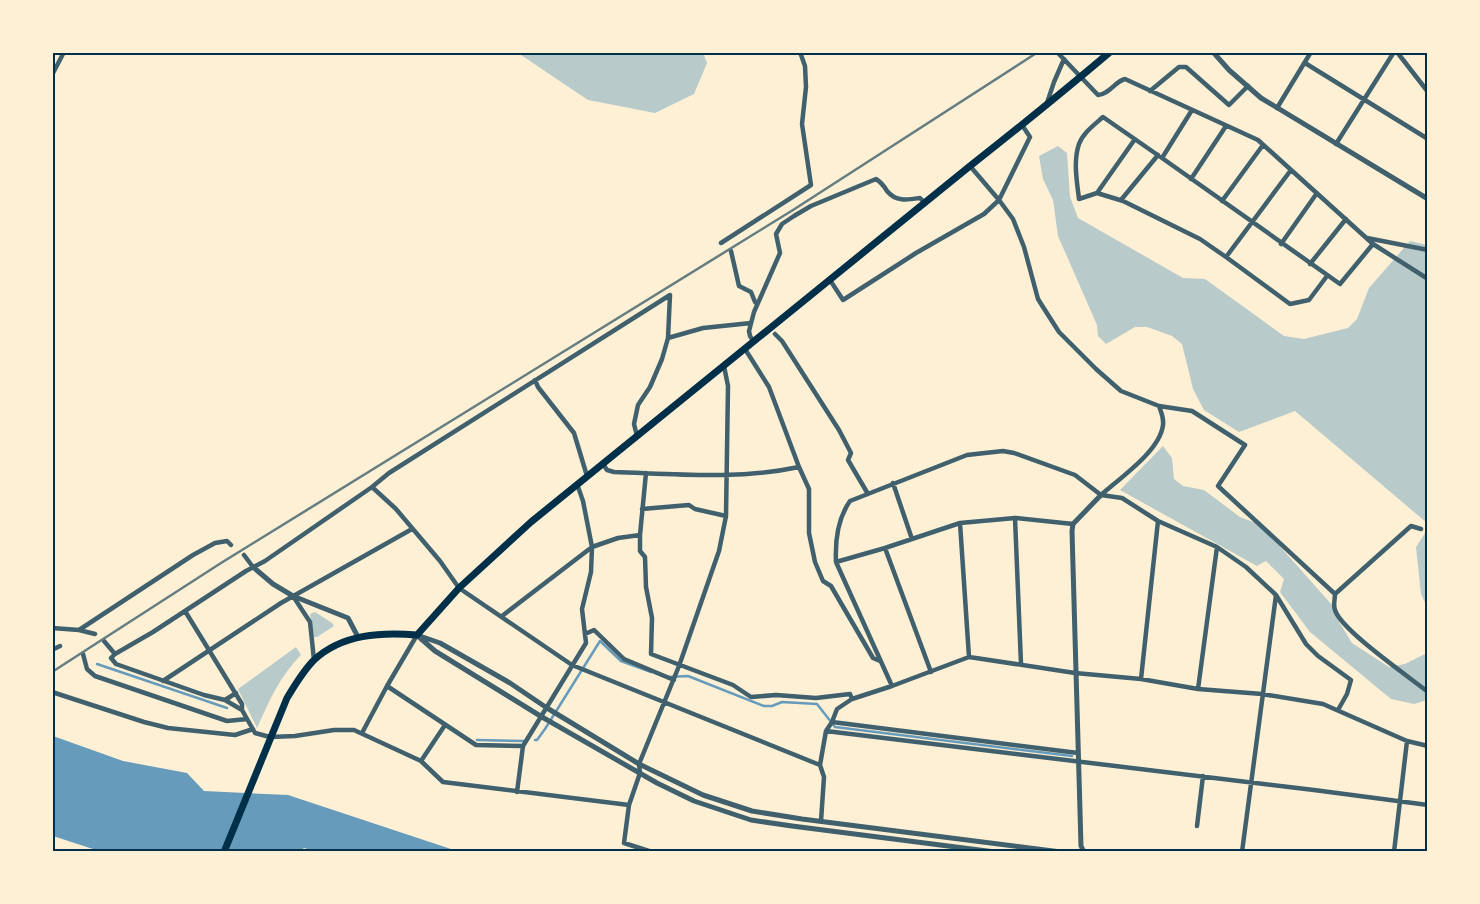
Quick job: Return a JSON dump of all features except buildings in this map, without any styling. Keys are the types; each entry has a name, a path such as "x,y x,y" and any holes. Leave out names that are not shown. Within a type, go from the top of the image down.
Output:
{"main road":[{"path":"224,852 287,698 301,675 314,660 336,645 358,637 395,634 417,636 459,588 530,522 1035,115 1110,52"}],"street":[{"path":"52,75 64,52"},
{"path":"721,243 811,185 802,124 806,86 805,66 800,52"},
{"path":"1057,52 1098,95 1106,94 1121,80 1125,80 1258,140 1373,244 1428,279"},
{"path":"1213,52 1261,98 1428,199"},
{"path":"1278,108 1311,52"},
{"path":"1336,144 1396,52 1427,91"},
{"path":"1048,103 1054,82 1064,59"},
{"path":"1305,63 1428,139"},
{"path":"1150,91 1179,68 1186,67 1229,105 1248,86"},
{"path":"1121,200 1160,157 1192,110"},
{"path":"1327,276 1309,300 1290,304 1200,239 1121,200 1097,193 1079,199 1076,163 1079,144 1091,128 1103,117 1340,284 1373,244"},
{"path":"830,280 843,300 916,253 984,214 999,200 1030,137 1022,124"},
{"path":"1191,179 1226,126"},
{"path":"1097,193 1135,139"},
{"path":"1222,201 1263,144"},
{"path":"970,166 1013,219 1024,247 1038,299 1059,332 1121,391 1159,406 1192,411 1245,445 1218,486 1335,594"},
{"path":"1226,257 1291,170"},
{"path":"754,342 749,331 757,304 780,253 776,234 782,224 811,206 876,179 880,181 894,198 900,200 920,198 924,204"},
{"path":"1281,244 1317,193"},
{"path":"1310,264 1346,219"},
{"path":"1366,237 1428,250"},
{"path":"732,251 739,286 751,292 757,304"},
{"path":"242,710 225,700 204,695 116,664 112,658 115,654 153,632 252,567 265,561 372,487 389,472 670,295 668,338 653,380 638,405 634,424 637,436"},
{"path":"668,338 703,328 751,323"},
{"path":"775,334 782,341 839,430 851,453 848,460 868,494"},
{"path":"745,349 769,387 808,488 809,533 815,562 823,580 831,586 873,658 880,661"},
{"path":"652,852 624,843 629,806 640,774 639,764 674,680 719,551 726,516 728,386 724,366"},
{"path":"534,380 538,388 574,433 587,476"},
{"path":"1084,852 1080,846 1073,524 1101,494 1148,453 1158,439 1163,426 1164,417 1159,406"},
{"path":"892,686 836,562 835,547 842,512 850,501 893,483 967,455 1003,451 1014,452 1075,475 1101,494 1122,498 1158,521 1217,547 1246,567 1276,595 1306,644 1318,656 1351,680 1347,694 1338,710"},
{"path":"603,464 607,470 614,472 727,475 753,475 799,467"},
{"path":"646,473 640,551 645,558 646,587 652,618 651,654 733,685 751,697 776,695 816,698 850,694 852,699"},
{"path":"893,483 912,539"},
{"path":"517,792 523,746 586,643 582,609 591,572 592,547 583,500 577,484"},
{"path":"372,487 396,509 440,561 459,588 572,665 820,766"},
{"path":"642,510 689,505 695,509 726,516"},
{"path":"836,562 960,523 1015,518 1073,524"},
{"path":"1015,518 1021,664"},
{"path":"1141,679 1158,521"},
{"path":"960,523 969,657"},
{"path":"1421,529 1411,526 1335,594 1334,608 1341,621 1364,642 1428,692"},
{"path":"163,681 293,596 412,529"},
{"path":"502,616 592,547 618,538 640,535"},
{"path":"80,630 193,555 215,543 227,541 231,545"},
{"path":"1198,689 1217,547"},
{"path":"885,548 930,672"},
{"path":"244,555 252,567 273,584 293,596 348,618 358,637"},
{"path":"1242,852 1276,595"},
{"path":"293,596 310,622 314,660"},
{"path":"185,611 236,693 242,704 242,710 255,733 269,740 334,730 354,730 362,732 421,761 443,782 629,806"},
{"path":"52,628 80,630 95,634"},
{"path":"585,634 594,630 624,658 674,680"},
{"path":"362,732 417,636"},
{"path":"417,636 440,643 510,683 639,764 703,796 752,811 1061,852"},
{"path":"417,636 435,651 542,717 640,774 694,801 751,820 995,852"},
{"path":"104,641 115,654"},
{"path":"52,650 60,646"},
{"path":"83,654 87,669 95,676 227,721 247,719"},
{"path":"821,821 824,777 820,766 826,731 837,709 852,699 969,657 1075,673 1141,679 1198,689 1262,694 1323,704 1407,741 1428,746"},
{"path":"387,686 476,745 523,746"},
{"path":"52,692 168,728 235,735 253,729"},
{"path":"225,700 236,693"},
{"path":"832,722 1078,753"},
{"path":"421,761 445,725"},
{"path":"826,731 1428,805"},
{"path":"1394,852 1407,741"},
{"path":"1197,826 1203,776"}],"shaded area":[{"path":"518,53 703,53 707,63 694,94 655,113 588,100"},
{"path":"1058,146 1067,153 1070,197 1078,218 1183,278 1205,279 1284,336 1304,339 1348,328 1357,319 1369,288 1410,241 1427,245 1427,523 1295,411 1239,432 1204,410 1193,389 1182,344 1172,336 1147,327 1135,327 1106,344 1098,336 1097,325 1058,236 1053,200 1043,179 1039,156"},
{"path":"1163,446 1172,458 1174,479 1183,486 1204,490 1240,517 1261,525 1333,606 1338,620 1352,643 1389,667 1405,664 1427,653 1427,700 1414,704 1391,699 1310,632 1280,592 1284,579 1266,561 1257,566 1120,490"},
{"path":"1427,530 1427,607 1421,594 1416,547"},
{"path":"315,612 334,626 317,637 314,637 310,614"},
{"path":"296,647 301,655 281,680 257,728 238,689"}],"water":[{"path":"53,736 123,761 187,773 204,791 288,795 457,851 317,852 304,848 298,852 102,852 53,836"}],"waterway":[{"path":"535,740 545,729 600,641 621,661 651,672"},
{"path":"97,664 227,708"},
{"path":"668,677 688,676 764,706 772,706 782,702 817,704 835,727 1072,756"},
{"path":"477,740 525,741"}],"railway":[{"path":"52,672 221,563 793,210 1038,52"}]}
